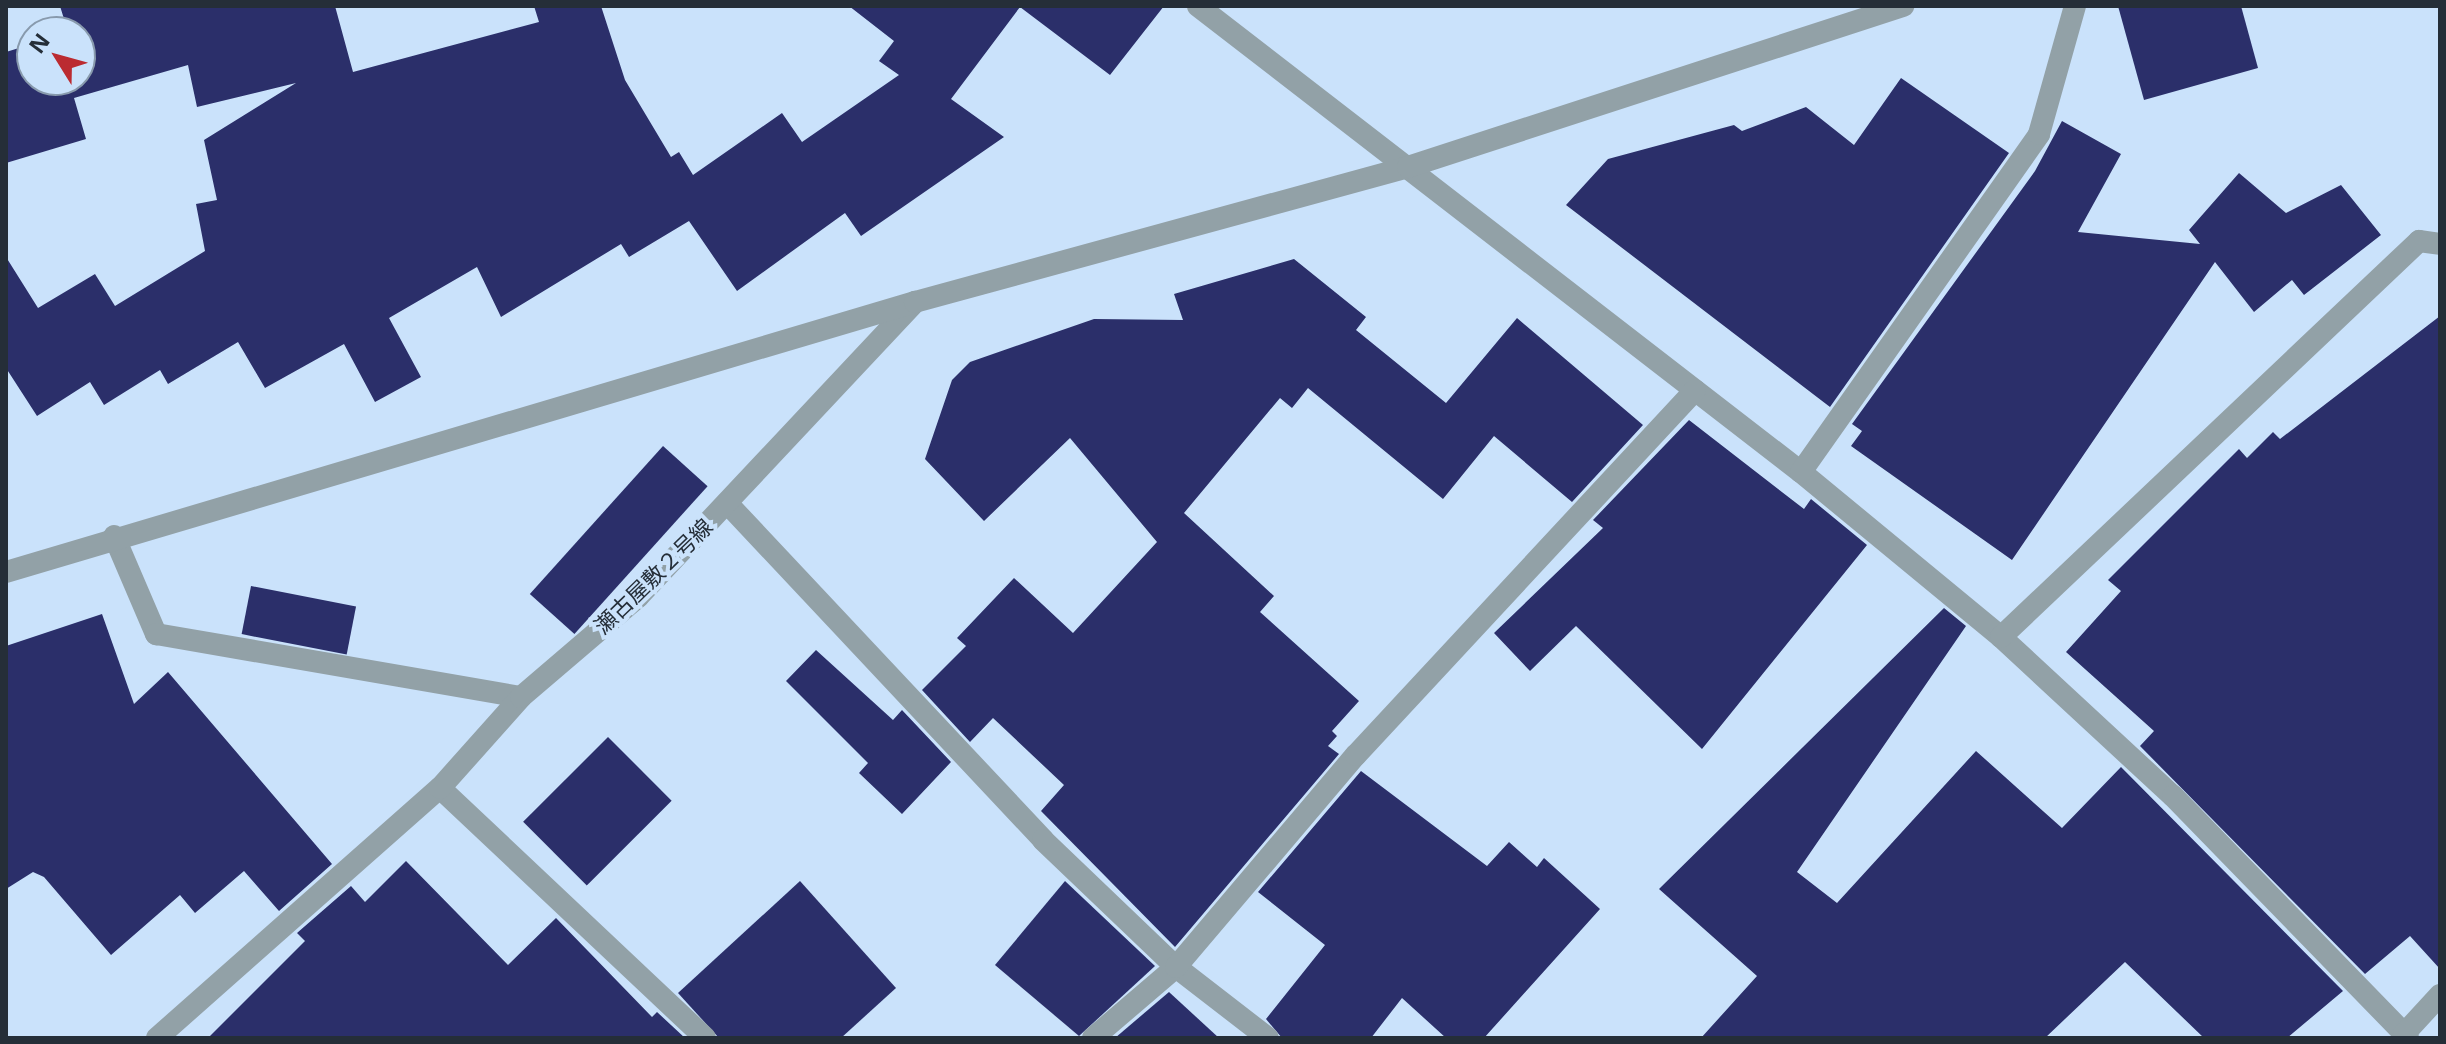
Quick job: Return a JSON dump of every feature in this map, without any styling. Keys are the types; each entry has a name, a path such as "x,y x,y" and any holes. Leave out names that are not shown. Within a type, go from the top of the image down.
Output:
{"street":[{"path":"1198,6 1801,472 2001,637 2173,796 2406,1036 2440,995"},
{"path":"6,572 114,536 915,302 1408,167 1903,6"},
{"path":"1801,472 2039,134 2075,6"},
{"path":"2001,637 2419,241 2440,244"},
{"path":"727,503 915,302"},
{"path":"1093,1038 1176,967 1356,755 1695,390"},
{"name":"瀬古屋敷２号線","path":"157,1038 440,788 521,697 638,597 727,503 1043,840 1176,967 1268,1038"},
{"path":"114,536 156,634 521,697"},
{"path":"440,788 705,1038"}],"building":[{"path":"60,6 335,6 353,72 539,22 534,6 601,6 625,80 671,157 679,152 693,175 782,113 802,142 899,75 879,61 894,41 849,6 1164,6 1110,75 1020,7 951,99 1004,137 861,236 845,213 737,291 689,221 629,257 621,244 501,317 477,267 389,318 421,377 375,402 344,344 265,388 238,342 168,384 160,370 104,405 90,382 37,416 6,368 6,257 38,308 95,274 115,306 205,251 196,204 217,200 204,140 296,83 197,107 188,65 96,92 96,16 63,16"},
{"path":"2118,6 2241,6 2258,68 2144,100"},
{"path":"16,49 16,96 81,96 74,98 86,139 6,163 6,52"},
{"path":"1901,78 2009,153 1830,407 1566,205 1608,159 1734,125 1742,131 1806,107 1854,145"},
{"path":"2062,121 2121,154 2078,232 2200,244 2189,230 2239,173 2286,213 2341,185 2381,235 2304,295 2292,280 2254,312 2215,262 2012,560 1851,446 1862,431 1852,424 2035,171"},
{"path":"1294,259 1366,317 1356,330 1446,403 1517,318 1643,425 1572,502 1494,436 1443,499 1308,388 1292,408 1280,398 1184,513 1274,596 1260,612 1359,701 1332,731 1337,736 1328,746 1339,754 1175,947 1041,811 1064,785 993,718 970,742 922,690 966,646 957,638 1014,578 1073,633 1157,542 1070,438 984,521 925,459 952,380 970,362 1094,319 1183,320 1174,294"},
{"path":"2440,316 2440,969 2410,936 2365,974 2140,746 2154,731 2066,652 2121,591 2108,580 2239,449 2247,458 2273,432 2280,439"},
{"path":"1689,420 1804,509 1811,499 1867,545 1702,749 1576,626 1530,671 1494,633 1603,528 1593,520"},
{"path":"663,446 708,486 574,634 530,594"},
{"path":"251,586 356,606 347,655 242,634"},
{"path":"1944,608 1966,626 1797,872 1837,903 1976,751 2062,828 2121,767 2343,991 2287,1038 2204,1038 2125,962 2045,1038 1701,1038 1757,976 1659,889"},
{"path":"102,614 134,704 168,672 332,864 279,911 244,871 195,913 180,895 111,955 44,877 33,872 6,889 6,646"},
{"path":"816,650 893,720 902,710 951,762 902,814 859,773 868,763 786,681"},
{"path":"608,737 672,801 587,885 523,822"},
{"path":"1361,771 1487,866 1509,842 1537,867 1544,858 1600,909 1484,1038 1446,1038 1402,998 1371,1038 1282,1038 1266,1019 1325,945 1258,892"},
{"path":"406,861 508,965 556,918 652,1017 657,1012 685,1038 208,1038 305,941 297,933 351,886 365,902"},
{"path":"800,881 896,988 841,1038 719,1038 678,993"},
{"path":"1065,881 1155,966 1079,1036 995,965"},
{"path":"1169,992 1219,1038 1115,1038"}]}
